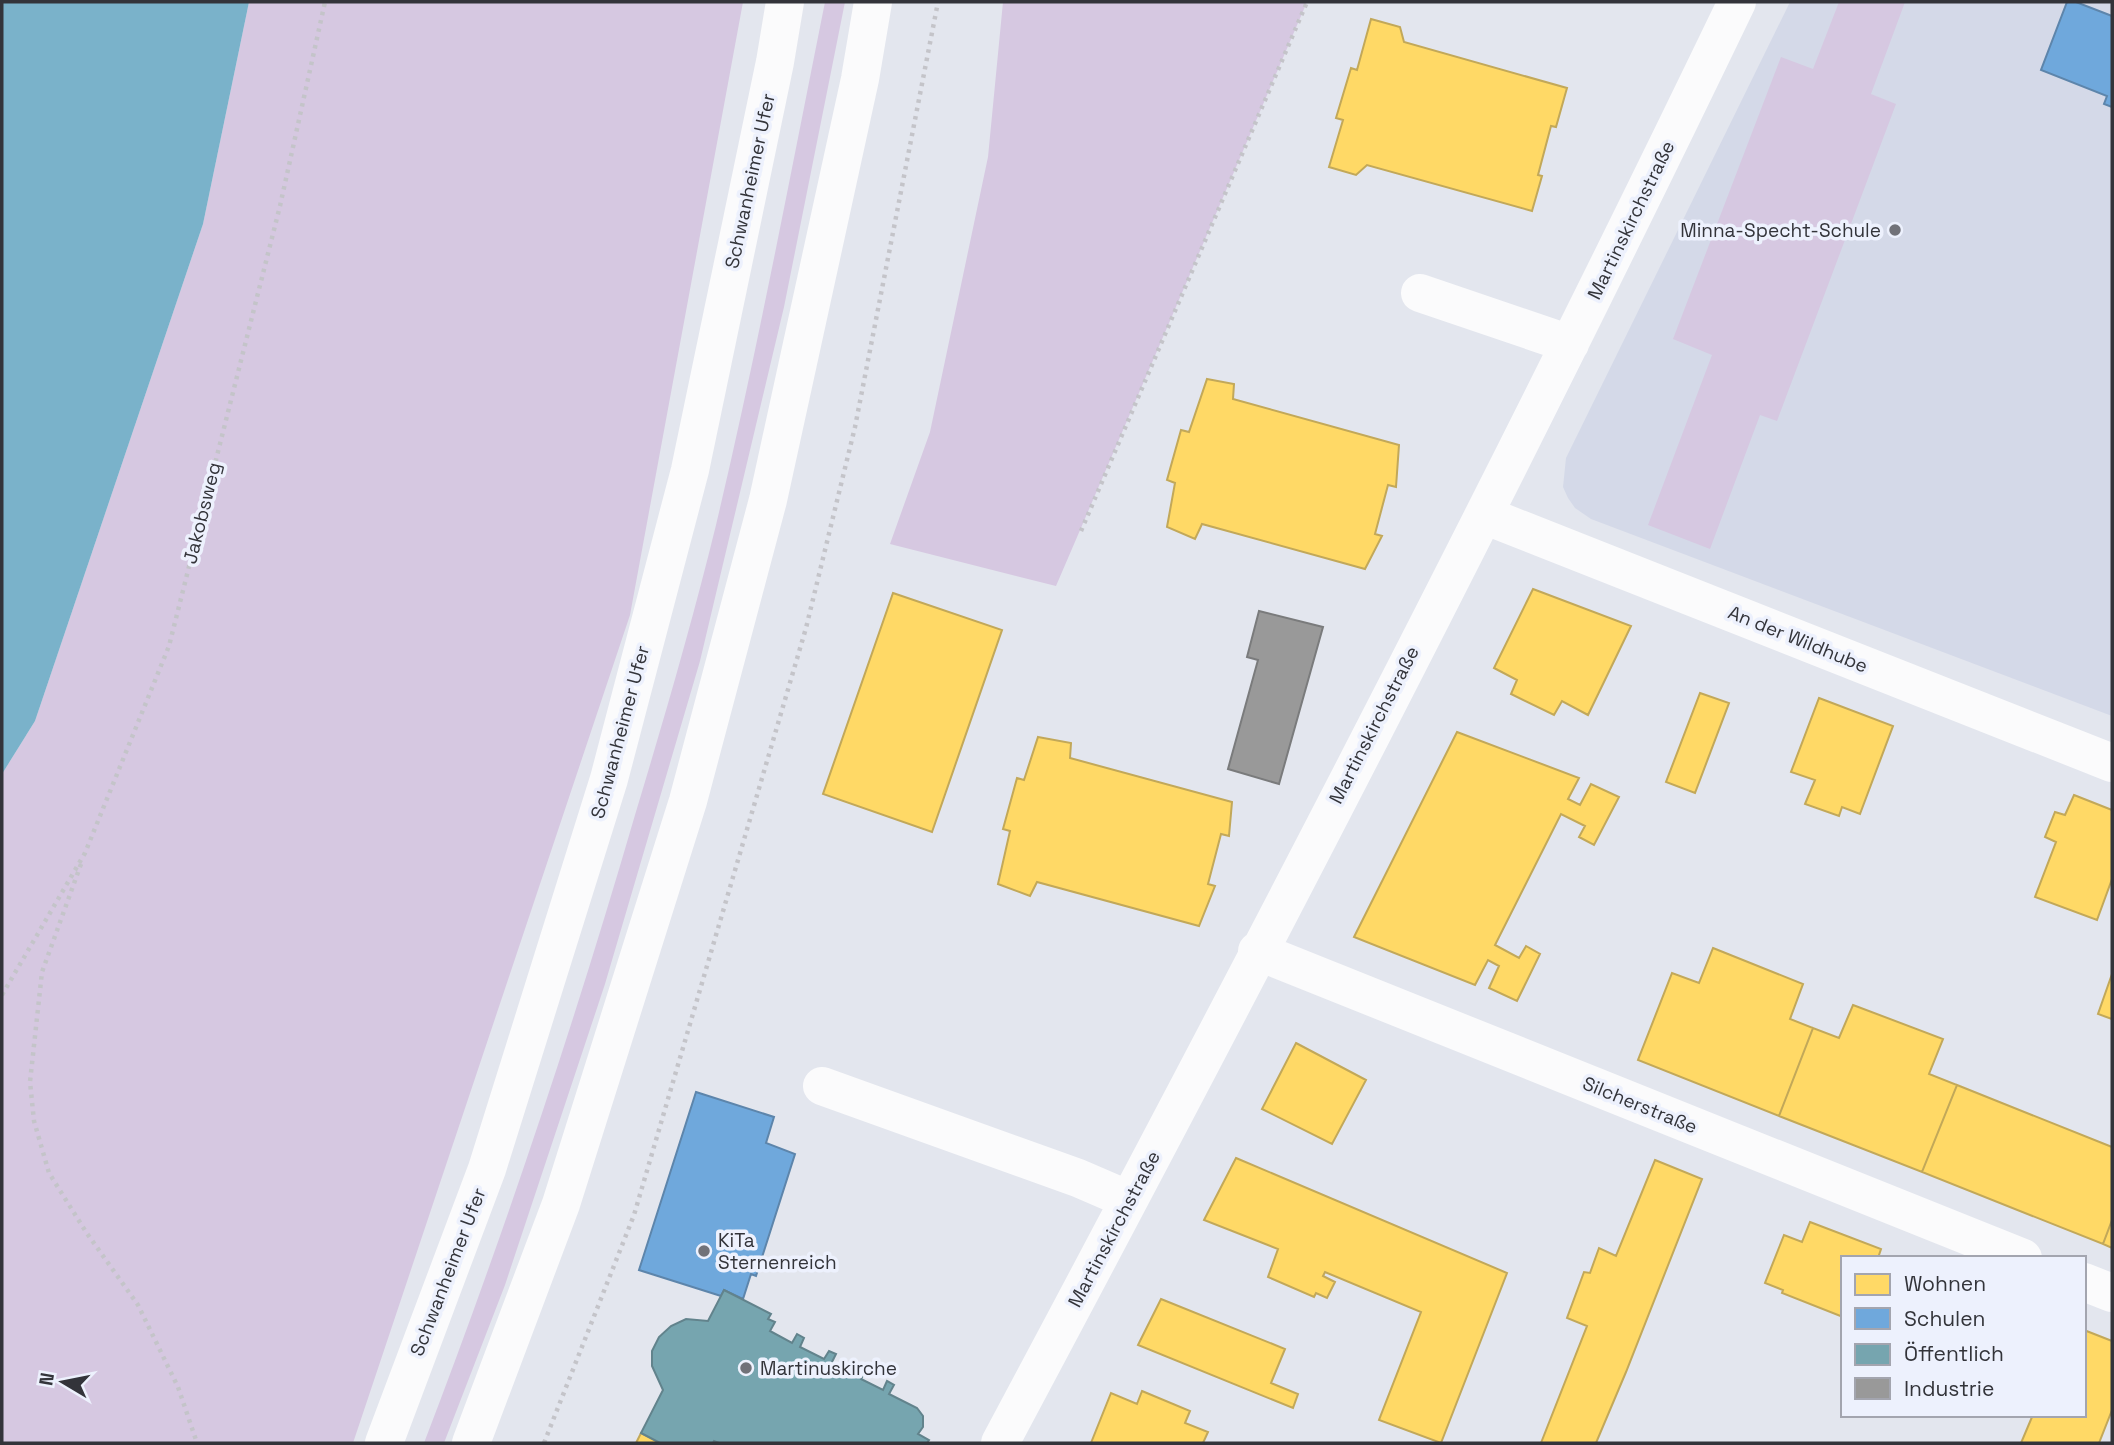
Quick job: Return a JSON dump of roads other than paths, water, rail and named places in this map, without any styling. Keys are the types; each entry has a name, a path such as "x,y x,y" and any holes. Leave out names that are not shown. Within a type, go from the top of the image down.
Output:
{"street":[{"name":"Schwanheimer Ufer","path":"384,1443 487,1169 608,779 690,470 775,62 785,2"},
{"path":"471,1443 561,1204 688,801 768,500 860,79 873,2"},
{"name":"Martinskirchstraße","path":"1000,1443 1129,1200 1483,515 1737,2"},
{"path":"1420,293 1570,344"},
{"name":"An der Wildhube","path":"1483,515 2112,763"},
{"name":"Silcherstraße","path":"1257,951 2018,1256"},
{"path":"822,1086 1078,1178 1129,1200"},
{"path":"2086,1283 2112,1293"}],"water":[{"path":"2,2 249,2 203,224 35,721 2,774"}],"place":[{"name":"Minna-Specht-Schule","path":"1895,230"},
{"name":"KiTa Sternenreich","path":"704,1251"},
{"name":"Martinuskirche","path":"746,1368"}]}
